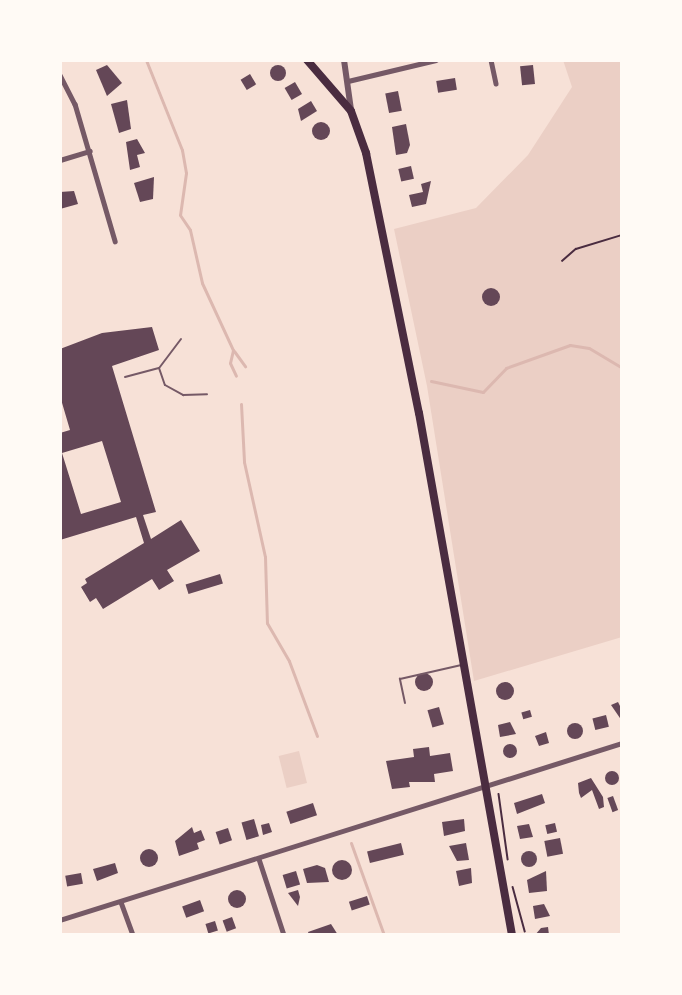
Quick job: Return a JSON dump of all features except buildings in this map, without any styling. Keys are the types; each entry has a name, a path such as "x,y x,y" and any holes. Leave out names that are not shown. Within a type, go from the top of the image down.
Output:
{"main road":[{"path":"307,60 351,111 366,153 403,329 461,665 512,935"}],"street":[{"path":"344,60 351,111"},
{"path":"348,81 436,60"},
{"path":"491,60 496,83"},
{"path":"60,75 90,151 116,241"},
{"path":"60,160 90,151"},
{"path":"60,920 484,790 622,743"},
{"path":"259,859 284,935"},
{"path":"121,902 133,935"}],"lane":[{"path":"125,377 159,368 181,339"},
{"path":"159,368 165,385 183,395 207,394"},
{"path":"405,703 400,679 461,665"}],"path":[{"path":"562,261 576,249 622,235"},
{"path":"499,794 508,861"},
{"path":"512,883 525,930"}],"shaded area":[{"path":"563,60 622,60 622,637 474,681 427,386 394,229 476,208 528,155 572,87"},
{"path":"299,751 307,783 287,788 279,756"}],"waterway":[{"path":"146,60 182,150 186,173 180,215 190,230 202,283 233,350 230,363 236,376"},
{"path":"431,381 483,392 506,368 570,345 589,348 622,368"},
{"path":"234,351 245,366"},
{"path":"241,404 244,462 265,557 267,623 289,661 317,736"},
{"path":"351,843 384,935"}]}
